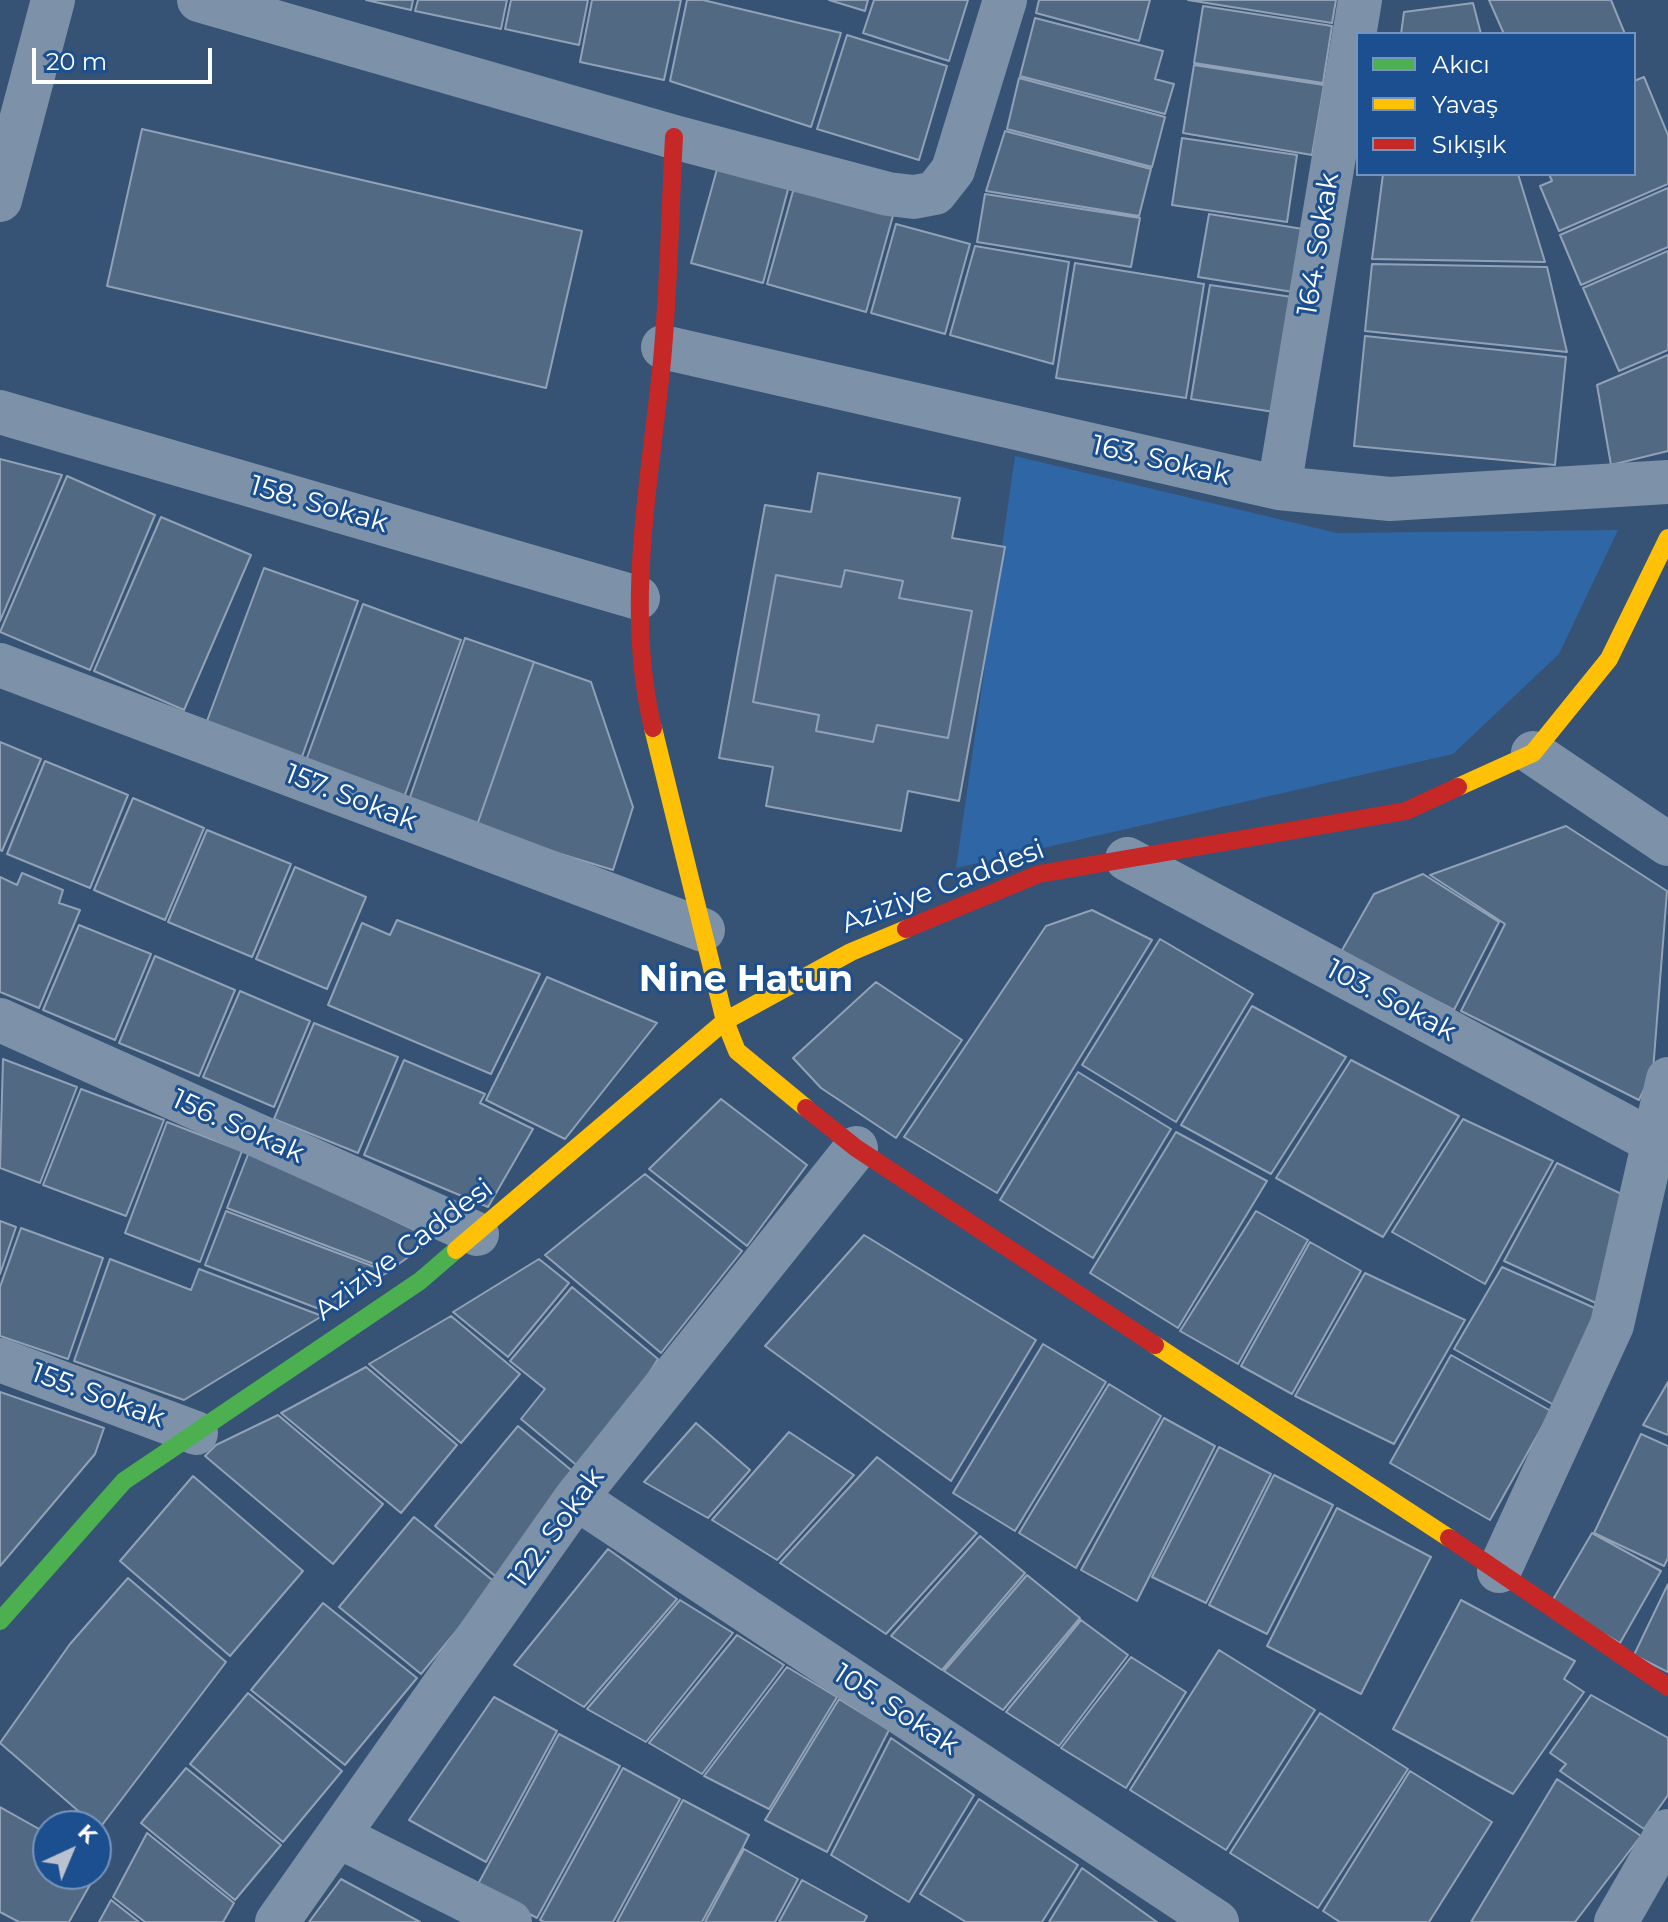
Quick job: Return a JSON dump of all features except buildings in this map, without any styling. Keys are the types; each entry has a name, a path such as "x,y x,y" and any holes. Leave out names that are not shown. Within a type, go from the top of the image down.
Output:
{"street":[{"path":"199,0 674,137 888,194 914,197 935,193 953,170 1005,0"},
{"name":"164. Sokak","path":"1279,488 1360,0"},
{"path":"0,200 51,1"},
{"path":"674,137 663,347 638,598 645,695 725,1021 737,1051 856,1148 1499,1571 1668,1687"},
{"name":"163. Sokak","path":"663,347 1279,488 1390,499 1668,482"},
{"name":"158. Sokak","path":"0,412 638,598"},
{"name":"Aziziye Caddesi","path":"0,1621 124,1481 420,1281 725,1021 851,952 1039,874 1406,811 1533,753 1609,659 1668,538"},
{"name":"157. Sokak","path":"0,665 703,930"},
{"path":"1533,753 1668,844"},
{"name":"103. Sokak","path":"1127,859 1656,1143"},
{"name":"156. Sokak","path":"0,1020 477,1234"},
{"path":"1499,1571 1612,1325 1656,1143 1668,1079"},
{"name":"122. Sokak","path":"277,1922 576,1498 856,1148"},
{"name":"155. Sokak","path":"0,1360 196,1433"},
{"name":"105. Sokak","path":"576,1498 1217,1922"},
{"path":"1616,1922 1668,1831"},
{"path":"338,1836 510,1922"}],"shaded area":[{"path":"1015,456 1337,533 1618,530 1559,654 1453,754 956,868"}],"traffic: fast":[{"path":"0,1621 124,1481 420,1281 456,1250"}],"traffic: slow":[{"path":"1458,787 1533,753 1609,659 1668,538"},
{"path":"653,728 725,1021 737,1051 806,1108"},
{"path":"456,1250 725,1021 851,952 906,929"},
{"path":"1155,1345 1449,1538"}],"traffic: jam":[{"path":"653,728 640,637 640,591 646,499 662,361 674,137"},
{"path":"906,929 1039,874 1406,811 1458,787"},
{"path":"806,1108 856,1148 1155,1345"},
{"path":"1449,1538 1668,1687"}],"district":[{"name":"Nine Hatun","path":"746,980"}]}
